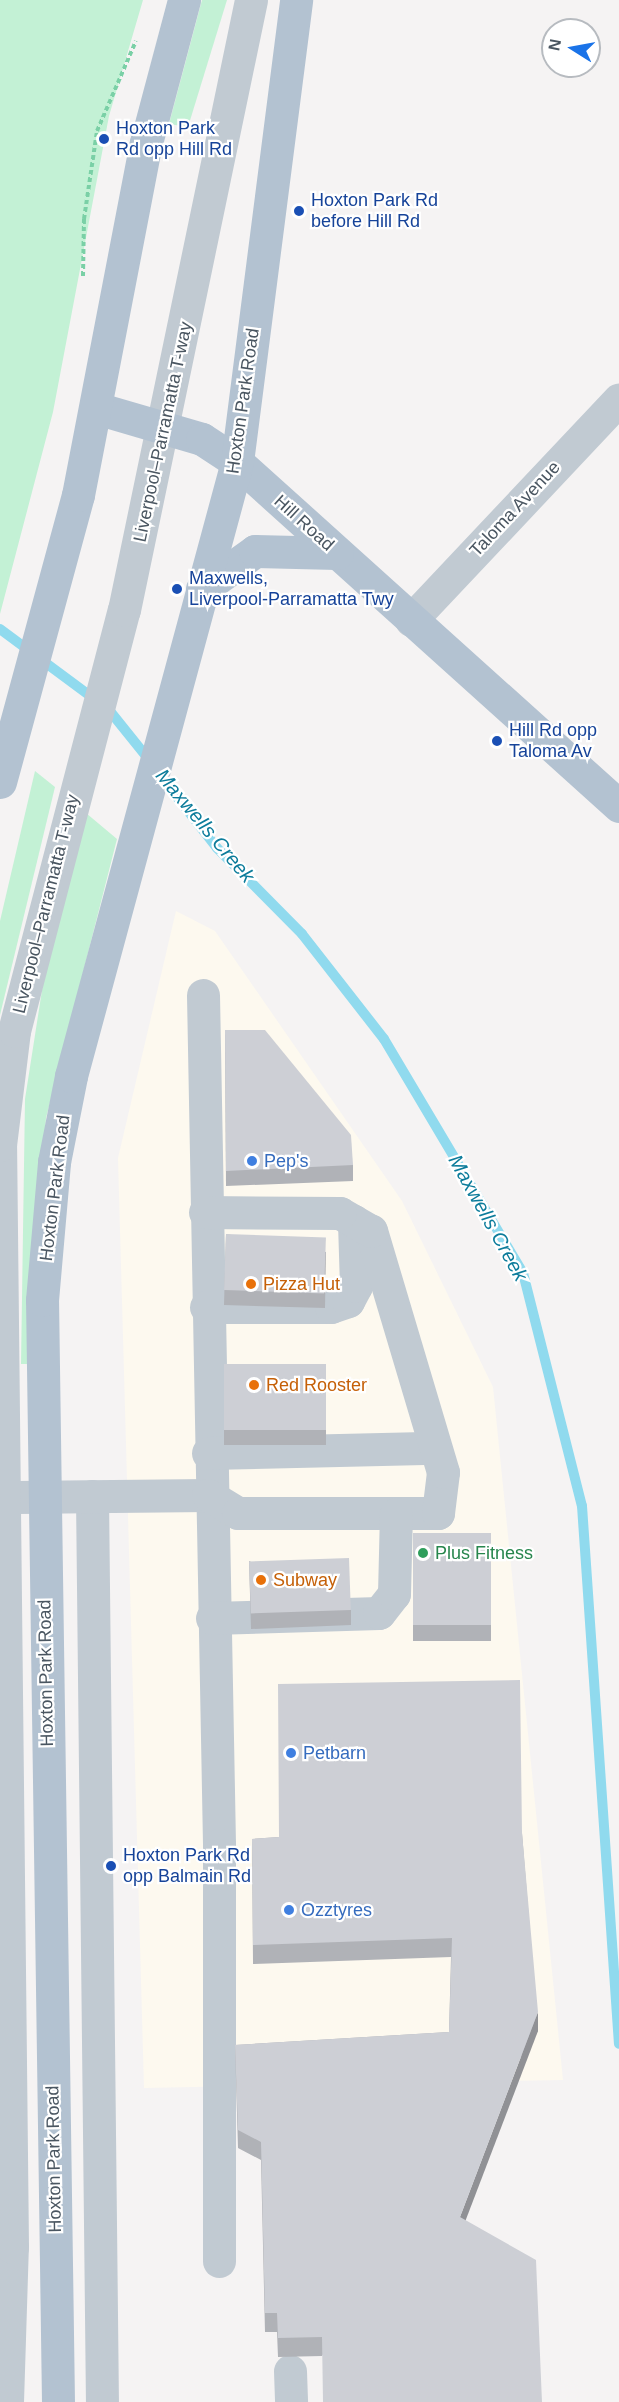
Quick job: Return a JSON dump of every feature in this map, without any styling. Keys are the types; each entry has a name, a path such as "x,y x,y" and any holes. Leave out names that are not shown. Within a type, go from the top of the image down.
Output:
{"main road":[{"path":"0,782 61,558 96,408 146,143 184,0"},
{"name":"Hoxton Park Road","path":"58,2402 43,1496 42,1300 54,1162 71,1076 237,462 296,0"},
{"name":"Hill Road","path":"96,408 165,425 202,439 237,462 619,806"},
{"path":"202,589 255,551 337,553"}],"street":[{"name":"Liverpool–Parramatta T-way","path":"7,2402 12,2247 2,1497 0,1145 14,1031 72,801 124,610 165,425 251,0"},
{"name":"Taloma Avenue","path":"411,620 619,399"},
{"path":"203,995 208,1495 219,1845 219,2261"},
{"path":"2,1497 208,1495 238,1513 438,1513 443,1472 371,1231 340,1213 205,1212"},
{"path":"206,1307 331,1307 348,1301 356,1286 354,1221"},
{"path":"208,1453 435,1448"},
{"path":"92,1496 102,2402"},
{"path":"212,1618 379,1613 394,1594 396,1514"}],"shaded area":[{"path":"176,911 215,931 402,1201 493,1387 563,2080 144,2088 118,1158"}],"green space":[{"path":"0,0 143,0 109,116 53,412 0,614"},
{"path":"202,0 227,0 188,127 169,124"},
{"path":"35,771 55,787 0,1015 0,921"},
{"path":"86,813 117,839 46,1118 29,1364 21,1364 25,1099 45,971"}],"building":[{"path":"225,1030 265,1030 351,1135 353,1165 226,1171"},
{"path":"226,1234 326,1237 324,1293 224,1290"},
{"path":"224,1364 326,1364 326,1430 224,1430"},
{"path":"413,1533 491,1533 491,1625 413,1625"},
{"path":"349,1558 351,1610 251,1613 249,1561"},
{"path":"520,1680 522,1833 538,2012 460,2217 536,2260 542,2402 323,2402 322,2337 278,2338 277,2313 265,2313 261,2142 238,2130 235,2045 449,2032 452,1938 253,1945 252,1839 279,1837 278,1684"}],"waterway":[{"name":"Maxwells Creek","path":"0,629 109,710 150,761"},
{"name":"Maxwells Creek","path":"159,774 217,848 302,934 384,1039 523,1273 582,1506 619,2044"}],"place":[{"name":"Hoxton Park Rd opp Hill Rd","path":"104,139"},
{"name":"Hoxton Park Rd before Hill Rd","path":"299,211"},
{"name":"Maxwells, Liverpool-Parramatta Twy","path":"177,589"},
{"name":"Hill Rd opp Taloma Av","path":"497,741"},
{"name":"Pep's","path":"252,1161"},
{"name":"Pizza Hut","path":"251,1284"},
{"name":"Red Rooster","path":"254,1385"},
{"name":"Plus Fitness","path":"423,1553"},
{"name":"Subway","path":"261,1580"},
{"name":"Petbarn","path":"291,1753"},
{"name":"Hoxton Park Rd opp Balmain Rd","path":"111,1866"},
{"name":"Ozztyres","path":"289,1910"}]}
